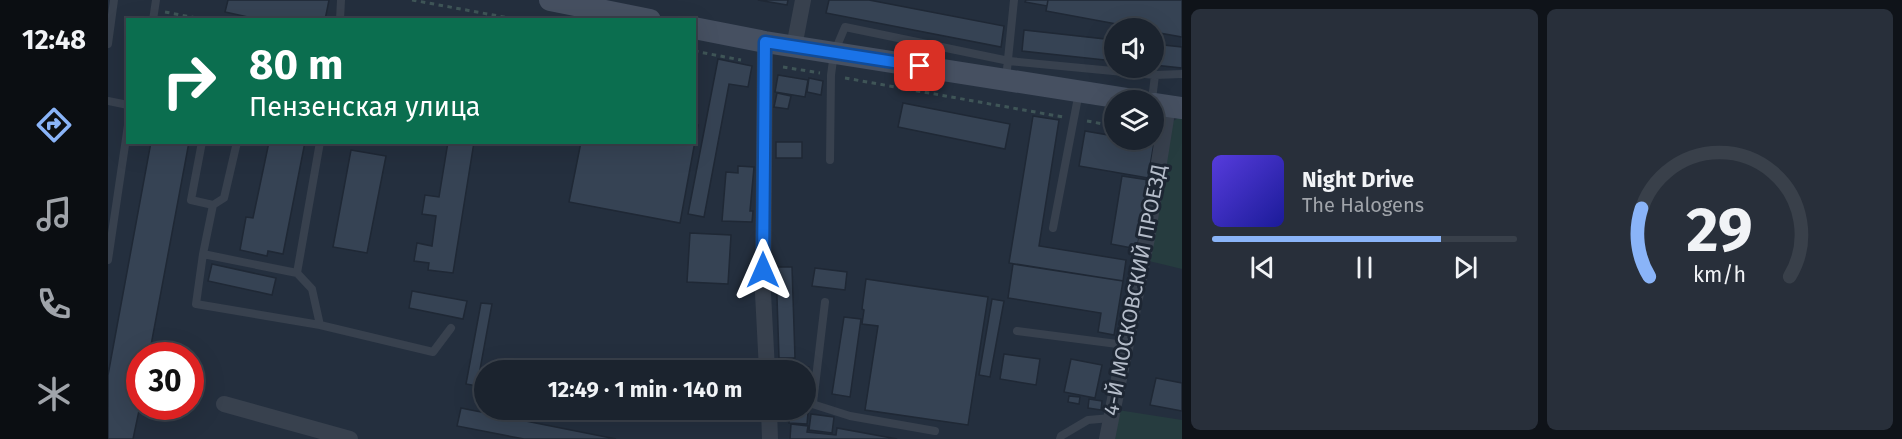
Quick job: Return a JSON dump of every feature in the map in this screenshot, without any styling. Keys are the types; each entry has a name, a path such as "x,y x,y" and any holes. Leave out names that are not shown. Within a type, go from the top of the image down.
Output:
{"street":[{"path":"794,46 802,0"},
{"path":"562,1 641,18"},
{"path":"696,29 764,53 794,46 834,53 1008,71 1079,92 1104,96"},
{"path":"764,53 763,293 766,360"},
{"name":"4-Й МОСКОВСКИЙ ПРОЕЗД","path":"1107,439 1147,238 1158,150"},
{"path":"224,404 350,439"},
{"path":"769,420 770,439"}],"lane":[{"path":"108,44 114,0"},
{"path":"154,15 156,0"},
{"path":"340,18 341,0"},
{"path":"1014,0 1008,71 1104,74"},
{"path":"830,160 831,75 834,53"},
{"path":"1164,75 1182,74"},
{"path":"1053,228 1079,92"},
{"path":"108,101 126,105"},
{"path":"108,260 126,138"},
{"path":"202,144 191,200 213,205 224,198 237,144"},
{"path":"297,273 320,144"},
{"path":"213,205 196,304 320,325 433,352 451,328"},
{"path":"203,254 297,273 312,289 320,325"},
{"path":"816,360 825,302"},
{"path":"1017,331 1125,345"},
{"path":"816,405 850,416 935,431"},
{"path":"1060,439 1088,420 1111,418"}],"path":[{"path":"412,0 509,18"},
{"path":"154,15 186,18"},
{"path":"696,51 764,53 831,75 1104,124"}],"green space":[{"path":"1182,115 1182,269 1149,261 1172,122"},
{"path":"1118,410 1182,420 1182,439 1112,439"}],"building":[{"path":"228,0 329,0 325,18 253,18 225,12"},
{"path":"758,0 788,0 787,5"},
{"path":"829,0 869,0 1004,26 1001,47 826,13"},
{"path":"1026,0 1048,0 1047,6 1025,2"},
{"path":"1048,0 1182,0 1182,37 1164,34 1164,18 1104,18 1104,22 1046,11"},
{"path":"1024,30 1104,39 1104,60 1022,51"},
{"path":"1164,45 1182,47 1182,68 1164,66"},
{"path":"718,59 752,66 748,87 729,84 704,217 688,214"},
{"path":"778,75 808,80 805,97 775,92"},
{"path":"809,78 823,81 821,95 807,92"},
{"path":"777,93 791,96 788,109 774,107"},
{"path":"903,103 1010,124 1005,149 898,127"},
{"path":"1033,116 1059,120 1039,246 1126,260 1123,281 1009,263"},
{"path":"1085,131 1104,134 1104,150 1153,150 1148,178 1079,166"},
{"path":"776,142 802,142 802,158 776,158"},
{"path":"151,144 189,144 152,342 126,342 126,420 137,420 133,439 108,439 108,375"},
{"path":"269,144 305,144 283,254 268,251 267,256 240,250 246,217 253,218"},
{"path":"448,144 474,144 453,273 428,270 429,263 414,261 417,243 432,246 436,216 422,214 425,195 439,197"},
{"path":"581,144 695,144 680,223 569,202"},
{"path":"351,150 386,156 367,253 333,247"},
{"path":"738,166 754,167 750,211 753,211 752,222 722,221 726,172 738,173"},
{"path":"1122,176 1149,180 1137,249 1111,244"},
{"path":"690,233 731,235 728,284 687,282"},
{"path":"212,264 276,278 272,295 208,281"},
{"path":"1013,264 1123,281 1114,335 1098,332 1101,313 1008,298"},
{"path":"776,267 792,267 795,358 779,358"},
{"path":"815,268 847,272 845,290 812,286"},
{"path":"866,279 988,297 968,425 865,410 878,326 862,324"},
{"path":"412,291 467,301 463,319 409,308"},
{"path":"992,299 1004,301 990,377 979,375"},
{"path":"481,303 492,304 482,360 474,360 474,385 466,384"},
{"path":"844,317 861,319 850,397 832,394"},
{"path":"1004,354 1040,359 1036,385 1000,379"},
{"path":"1071,359 1102,365 1095,398 1064,392"},
{"path":"1156,378 1182,383 1182,411 1150,405"},
{"path":"1069,396 1080,397 1079,404 1068,402"},
{"path":"1089,399 1102,401 1101,410 1088,408"},
{"path":"461,408 474,411 474,420 521,420 616,439 524,439 457,426"},
{"path":"816,415 834,417 832,433 809,430 810,420 816,420"},
{"path":"789,420 807,420 807,424 789,423"},
{"path":"791,424 808,426 807,432 836,435 837,428 897,439 790,439"}],"route":[{"path":"763,270 765,42 920,66"}]}
